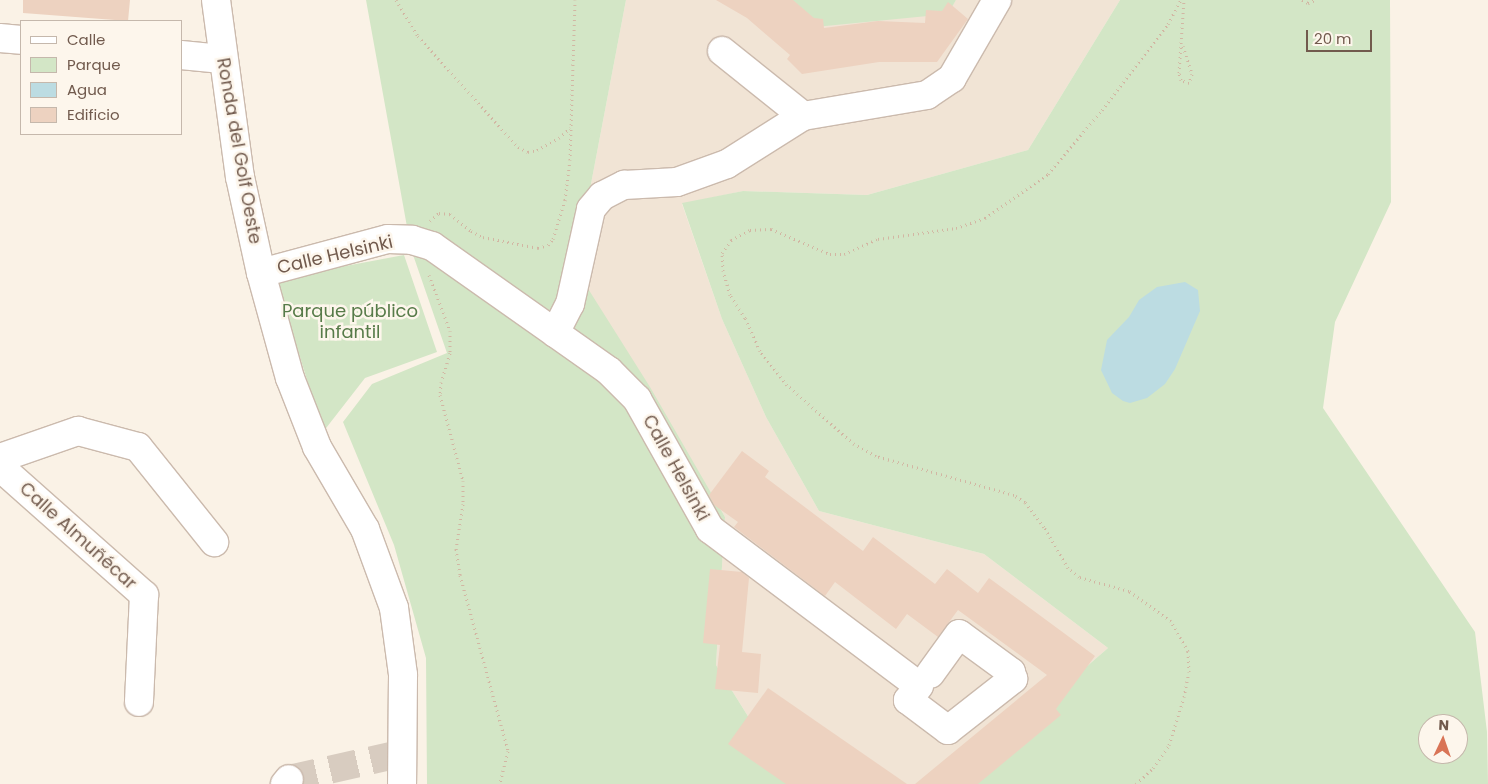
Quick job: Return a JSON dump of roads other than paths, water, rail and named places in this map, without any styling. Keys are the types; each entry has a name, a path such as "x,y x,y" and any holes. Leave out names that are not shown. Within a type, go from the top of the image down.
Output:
{"street":[{"name":"Ronda del Golf Oeste","path":"216,0 222,59 240,177 261,272 290,378 317,447 365,529 394,608 403,675 402,784"},
{"path":"555,333 570,304 591,209 602,196 624,186 677,182 728,164 803,116 927,94 952,78 997,0"},
{"path":"0,38 20,40"},
{"path":"722,51 803,116"},
{"path":"182,55 222,59"},
{"name":"Calle Helsinki","path":"261,272 388,239 412,240 432,246 456,261 609,371 637,400 710,529 919,686 908,700 948,730 1013,679 1011,672 959,634 930,674"},
{"path":"0,458 78,431 138,447 214,542"},
{"name":"Calle Almuñécar","path":"0,467 144,595 139,702"}],"water":[{"path":"1185,282 1198,290 1200,311 1175,369 1165,384 1147,398 1130,403 1123,401 1112,393 1101,370 1107,340 1129,317 1139,300 1157,287"}],"tunnel":[{"path":"289,779 403,753"}],"park label":[{"name":"Parque público infantil","path":"350,322"}]}
